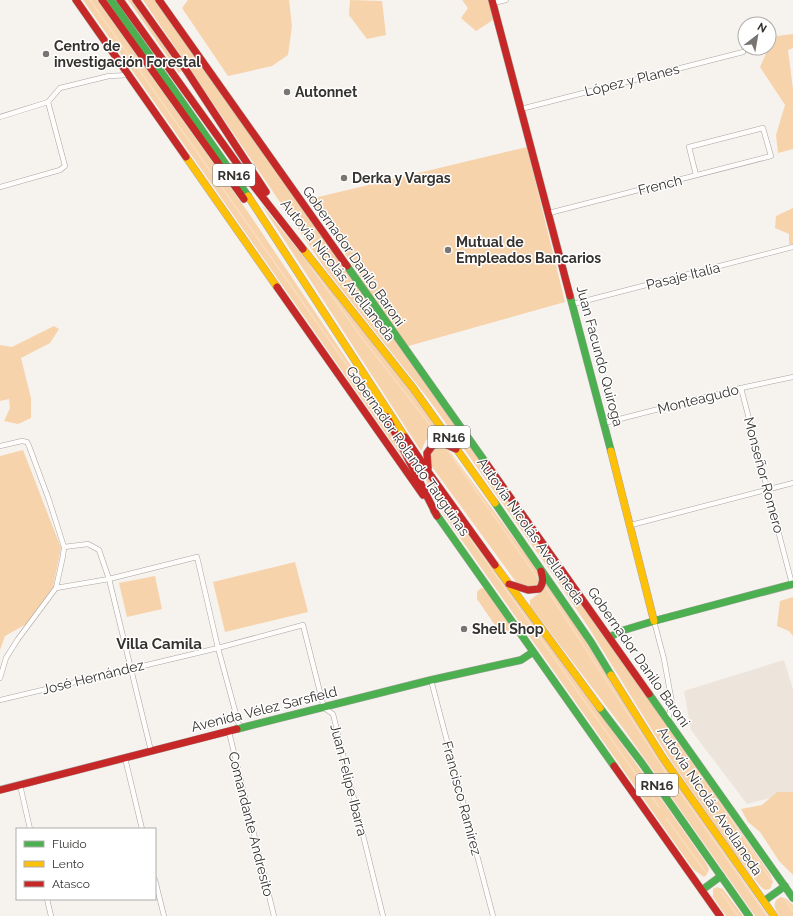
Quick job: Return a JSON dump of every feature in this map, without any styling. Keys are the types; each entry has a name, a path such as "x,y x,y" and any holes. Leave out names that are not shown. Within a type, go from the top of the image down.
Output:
{"main road":[{"name":"Gobernador Rolando Tauguinas","path":"76,0 130,75 437,516 720,916"},
{"path":"102,0 296,270"},
{"name":"Autovía Nicolás Avellaneda","path":"111,0 239,182 429,473 508,583 641,762 749,916"},
{"name":"Autovía Nicolás Avellaneda","path":"120,0 246,176 298,240 413,388 461,454 539,564 591,642 663,758 774,916"},
{"path":"136,0 188,73 298,240"},
{"name":"Gobernador Danilo Baroni","path":"159,0 793,898"},
{"name":"Juan Facundo Quiroga","path":"493,2 631,525 654,621"},
{"path":"364,375 437,516"},
{"path":"429,473 426,455 430,447 434,444 446,442 461,454"},
{"path":"508,583 528,591 538,589 542,584 543,577 539,564"},
{"path":"610,637 621,631 654,621 793,584"},
{"name":"Avenida Vélez Sarsfield","path":"0,790 431,680 521,660 533,652"},
{"path":"702,890 721,876"},
{"path":"764,901 785,886"}],"street":[{"path":"493,2 506,0"},
{"name":"López y Planes","path":"521,109 737,54"},
{"path":"0,117 48,102 60,88 109,76 130,75"},
{"path":"0,187 60,170 65,166 48,102"},
{"name":"French","path":"549,213 696,176 770,156 763,128 689,147 696,176"},
{"name":"Pasaje Italia","path":"573,304 793,247"},
{"name":"Monteagudo","path":"604,423 793,376"},
{"name":"Monseñor Romero","path":"741,388 793,584"},
{"path":"0,446 22,441 27,442 49,500 64,547 56,588 6,658 0,678"},
{"path":"631,525 793,483"},
{"path":"64,547 88,544 99,550 109,579 132,667 151,751"},
{"name":"Comandante Andresito","path":"109,579 197,557 218,648 240,729"},
{"path":"56,588 109,579"},
{"name":"Juan Facundo Quiroga","path":"654,621 664,659 672,703 668,719"},
{"name":"José Hernández","path":"0,700 132,667 218,648 303,625"},
{"name":"Juan Felipe Ibarra","path":"303,625 324,708 333,714 383,916"},
{"name":"Francisco Ramírez","path":"431,680 493,916"},
{"name":"Comandante Andresito","path":"228,732 274,916"},
{"path":"125,758 142,828"},
{"path":"20,785 30,828"},
{"path":"156,884 164,916"},
{"path":"47,900 51,916"}],"shaded area":[{"path":"83,0 97,0 248,212 374,400 428,494"},
{"path":"128,0 133,0 181,71 179,73"},
{"path":"143,0 155,0 572,589 770,874 773,882 770,889 765,890 760,886 733,851 671,761 589,628 556,579 430,401 326,270"},
{"path":"188,0 289,0 292,26 288,55 272,66 228,76 182,8"},
{"path":"350,0 382,1 386,35 367,39 349,15"},
{"path":"462,0 489,0 493,20 476,31 461,18 468,8"},
{"path":"793,34 793,48 788,50 793,89 793,149 778,153 776,135 785,105 760,67 765,56 777,56 777,36"},
{"name":"Mutual de Empleados Bancarios","path":"527,147 565,302 405,347 310,199"},
{"path":"261,204 410,388 438,429 438,433 426,440 421,451"},
{"path":"793,208 793,245 789,244 789,234 775,228 776,216"},
{"path":"54,326 59,329 50,343 21,358 31,398 31,418 18,424 4,421 10,408 9,399 0,401 0,345 12,347"},
{"path":"437,446 448,449 536,568 539,581 536,586 519,586 430,464 429,455"},
{"path":"23,450 61,548 53,587 30,622 5,636 0,650 0,456"},
{"path":"411,451 706,863 709,869 704,877 693,869 444,515"},
{"path":"295,562 308,612 225,632 213,582"},
{"path":"155,576 162,609 127,617 119,583"},
{"path":"545,582 573,621 658,757 768,916 755,916 623,728 530,606 530,600 542,591"},
{"path":"481,588 486,589 511,625 509,631 499,631 477,599 477,592"},
{"path":"793,597 793,636 789,631 777,626 780,601"},
{"path":"784,660 793,689 793,792 747,804 691,730 684,691"},
{"path":"777,792 793,792 793,875 779,861 760,832 748,822 741,809 762,805"},
{"path":"717,887 723,889 743,916 726,916 713,897 713,889"},
{"path":"781,897 787,899 793,905 793,916 779,916 775,908 775,903"}],"waterway":[{"path":"90,0 375,405 379,415"},
{"path":"309,264 362,338 435,431"},
{"path":"446,448 537,577"},
{"path":"436,490 659,807"},
{"path":"546,588 666,772 767,916"},
{"path":"643,691 702,777"},
{"path":"706,781 771,880"},
{"path":"666,818 705,871"},
{"path":"721,892 738,916"},
{"path":"785,899 793,911"}],"traffic: fast":[{"path":"111,0 248,196"},
{"path":"347,266 486,463"},
{"path":"570,296 611,451"},
{"path":"495,503 591,642 611,675"},
{"path":"434,511 614,766"},
{"path":"610,637 621,631 654,621 793,584"},
{"path":"237,729 431,680 521,660 533,652"},
{"path":"649,694 793,898"},
{"path":"600,708 641,762 749,916"},
{"path":"702,890 721,876"},
{"path":"764,901 785,886"}],"traffic: slow":[{"path":"186,157 277,287"},
{"path":"248,196 405,437"},
{"path":"303,249 413,388 495,503"},
{"path":"611,451 654,621"},
{"path":"495,565 600,708"},
{"path":"611,675 663,758 774,916"}],"traffic: jam":[{"path":"76,0 186,157"},
{"path":"102,0 244,199"},
{"path":"120,0 246,176 303,249"},
{"path":"136,0 188,73 266,192"},
{"path":"159,0 347,266"},
{"path":"492,0 570,296"},
{"path":"277,287 423,495"},
{"path":"387,417 437,516"},
{"path":"405,437 495,565"},
{"path":"428,468 427,453 433,445 443,443 456,449"},
{"path":"486,463 649,694"},
{"path":"509,584 528,590 539,589 543,580 541,571"},
{"path":"0,790 237,729"},
{"path":"614,766 720,916"}],"place":[{"name":"Centro de investigación Forestal","path":"46,54"},
{"name":"Autonnet","path":"287,92"},
{"name":"Derka y Vargas","path":"344,178"},
{"name":"Mutual de Empleados Bancarios","path":"448,250"},
{"name":"Shell Shop","path":"464,629"}],"district":[{"name":"Villa Camila","path":"159,644"}]}
